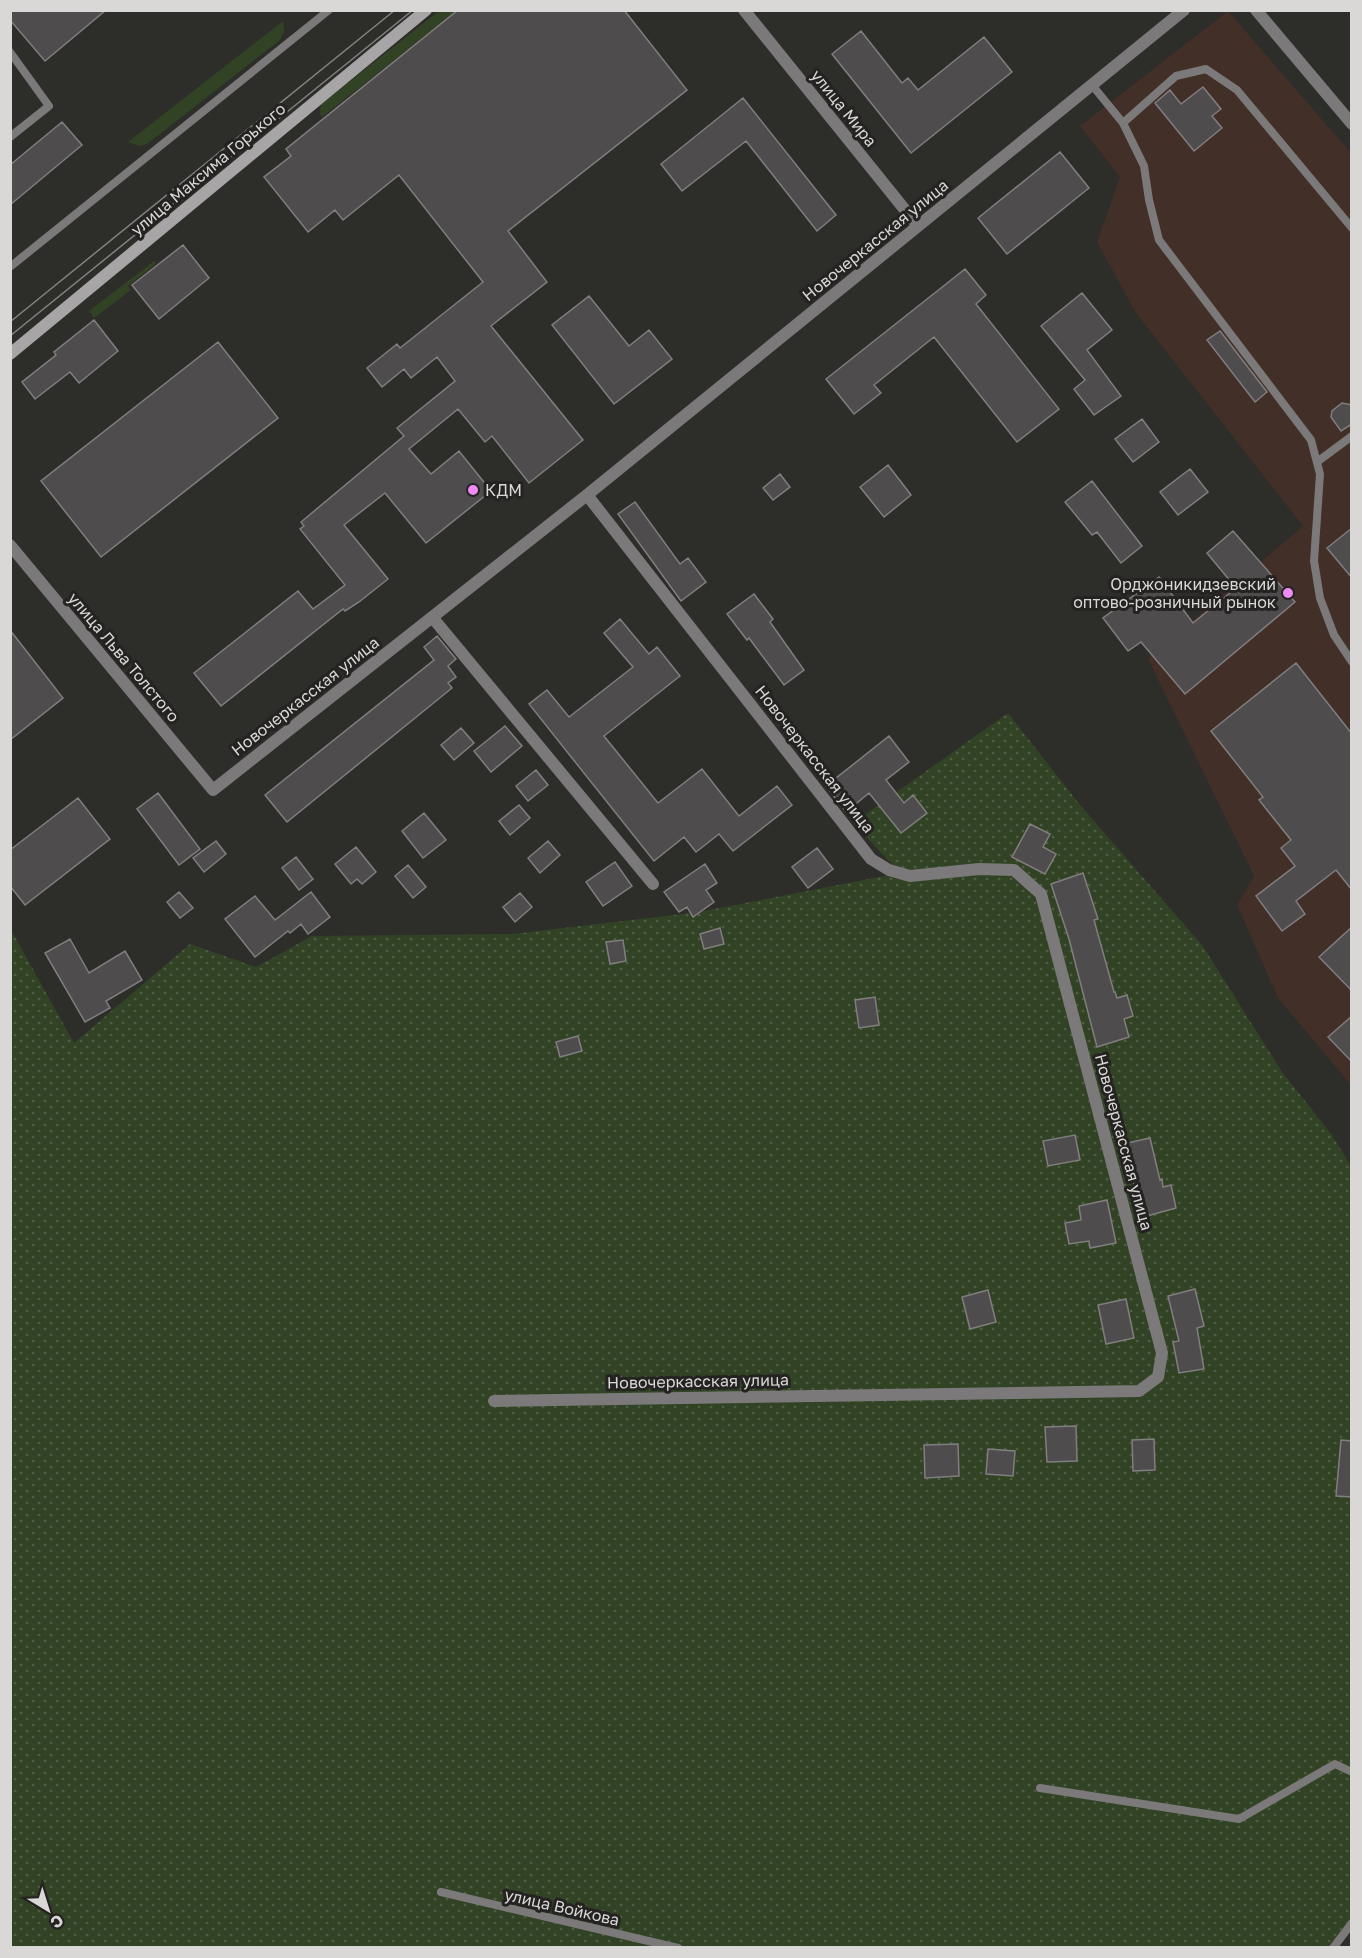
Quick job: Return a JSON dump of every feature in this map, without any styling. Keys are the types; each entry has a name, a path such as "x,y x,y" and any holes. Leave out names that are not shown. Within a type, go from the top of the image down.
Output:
{"street":[{"name":"улица Максима Горького","path":"10,354 426,10"},
{"name":"улица Мира","path":"744,10 918,226"},
{"name":"Новочеркасская улица","path":"213,790 587,495 1184,10"},
{"path":"1256,10 1352,124"},
{"name":"Новочеркасская улица","path":"494,1401 1139,1391 1158,1377 1162,1353 1041,894 1014,870 979,869 910,876 889,870 872,859 587,495"},
{"name":"улица Льва Толстого","path":"10,545 213,790"},
{"path":"432,617 653,884"}],"lane":[{"path":"10,267 329,10"},
{"path":"10,52 49,106 10,137"},
{"path":"1123,123 1176,76 1206,69 1237,90 1352,228"},
{"path":"1092,86 1123,123 1144,166 1149,200 1160,240 1311,440 1320,474 1314,561 1320,598 1334,635 1352,662"},
{"path":"1317,462 1352,436"},
{"path":"1040,1788 1239,1819 1335,1764 1352,1772"},
{"name":"улица Войкова","path":"441,1892 678,1947"},
{"path":"1333,1947 1352,1923"}],"shaded area":[{"name":"Орджоникидзевский оптово-розничный рынок","path":"1228,11 1351,153 1351,1085 1278,998 1237,905 1254,876 1148,659 1303,526 1136,313 1097,242 1120,177 1080,126"}],"green space":[{"path":"439,11 456,11 322,117 321,104"},
{"path":"283,21 284,32 280,40 147,144 139,146 128,142"},
{"path":"154,261 156,264 128,286 131,290 94,318 89,311"},
{"path":"1008,713 1080,805 1202,945 1282,1072 1332,1135 1351,1166 1351,1918 1328,1948 11,1947 10,928 74,1043 190,944 256,967 312,936 513,934 699,912 900,873 853,823"}],"building":[{"path":"10,10 106,10 45,61 10,20"},
{"path":"458,10 624,10 687,90 508,231 547,282 491,326 583,440 529,483 492,436 485,442 458,409 409,449 431,474 459,451 491,491 426,543 385,493 344,525 388,579 359,602 345,611 343,609 221,706 194,673 298,591 313,609 345,585 300,529 304,526 301,522 404,436 397,428 455,381 437,357 411,378 404,369 382,387 367,368 397,344 400,348 483,282 399,175 343,220 335,210 308,232 264,177 291,156 286,149"},
{"path":"861,31 902,83 908,78 918,90 984,37 1012,72 911,153 832,54"},
{"path":"1203,87 1221,109 1212,116 1222,128 1194,151 1155,103 1170,90 1181,104"},
{"path":"743,98 836,215 817,231 746,141 682,191 661,164"},
{"path":"62,122 82,145 10,205 10,165"},
{"path":"1060,152 1089,188 1007,254 978,218"},
{"path":"183,245 209,278 159,319 132,285"},
{"path":"965,269 986,295 976,304 1059,409 1017,442 934,337 874,385 881,393 854,414 826,379"},
{"path":"1082,293 1112,330 1087,350 1121,396 1094,415 1074,389 1085,380 1041,326"},
{"path":"589,296 629,346 649,330 672,359 614,404 552,325"},
{"path":"94,320 118,351 79,383 70,372 35,399 22,382 56,355 54,352"},
{"path":"1220,331 1267,392 1255,402 1207,340"},
{"path":"218,342 278,418 101,557 41,481"},
{"path":"1342,403 1352,405 1352,424 1341,431 1331,417 1332,411"},
{"path":"1142,419 1159,442 1133,462 1115,439"},
{"path":"888,465 911,495 884,517 860,487"},
{"path":"1190,469 1208,492 1178,515 1160,492"},
{"path":"780,474 790,487 773,500 763,488"},
{"path":"1092,481 1142,546 1121,563 1097,532 1092,535 1065,502"},
{"path":"635,502 680,564 688,558 706,582 681,601 618,514"},
{"path":"1352,528 1352,578 1327,548"},
{"path":"1233,531 1295,602 1185,694 1141,642 1128,651 1103,618 1159,577 1193,623 1236,588 1207,553"},
{"path":"754,594 773,619 770,622 804,670 784,685 749,638 747,640 727,614"},
{"path":"620,619 649,654 657,647 680,676 604,736 658,803 702,769 739,816 777,786 792,805 733,851 719,834 696,852 684,837 654,861 529,704 547,690 569,717 633,667 604,633"},
{"path":"10,630 63,698 10,740"},
{"path":"437,636 456,659 448,666 456,677 448,683 452,688 287,822 265,795 434,660 424,647"},
{"path":"1296,663 1352,734 1352,890 1336,870 1296,901 1305,914 1282,931 1256,896 1295,866 1281,848 1291,840 1259,800 1263,797 1211,731"},
{"path":"505,726 522,746 491,772 474,751"},
{"path":"461,728 474,743 454,760 441,745"},
{"path":"889,736 909,762 886,780 904,803 913,795 927,813 901,833 869,793 846,812 826,786"},
{"path":"536,770 548,785 528,801 516,786"},
{"path":"158,793 200,849 179,865 137,809"},
{"path":"78,798 110,839 25,905 10,886 10,850"},
{"path":"519,805 530,818 510,835 499,821"},
{"path":"424,813 446,840 423,858 402,831"},
{"path":"1030,824 1050,834 1043,847 1056,854 1045,874 1012,857"},
{"path":"216,841 226,854 204,872 193,858"},
{"path":"548,841 560,855 540,873 528,858"},
{"path":"356,847 376,872 362,884 357,879 351,884 335,864"},
{"path":"817,848 833,869 808,888 792,867"},
{"path":"296,857 313,879 299,890 282,868"},
{"path":"615,862 632,886 603,906 586,882"},
{"path":"705,864 717,883 706,890 714,902 693,917 687,907 679,912 664,892"},
{"path":"408,865 426,887 413,898 395,876"},
{"path":"1083,873 1098,919 1094,920 1114,992 1117,998 1127,995 1133,1016 1124,1019 1129,1037 1097,1047 1069,939 1051,884"},
{"path":"179,892 193,908 180,918 167,902"},
{"path":"311,892 330,917 308,934 301,924 290,933 288,931 255,957 225,919 255,896 275,920"},
{"path":"520,893 532,907 515,922 503,907"},
{"path":"1352,927 1352,991 1319,957"},
{"path":"720,928 724,944 704,949 700,934"},
{"path":"70,939 89,973 125,951 142,980 106,1001 110,1008 85,1022 45,953"},
{"path":"623,940 626,961 610,964 606,942"},
{"path":"875,997 879,1025 859,1028 855,1000"},
{"path":"1352,1016 1352,1062 1328,1037"},
{"path":"578,1036 582,1051 560,1057 556,1042"},
{"path":"1075,1135 1080,1160 1048,1166 1043,1141"},
{"path":"1150,1138 1160,1180 1162,1179 1163,1187 1171,1185 1176,1208 1143,1217 1123,1144"},
{"path":"1107,1200 1116,1243 1090,1248 1089,1241 1069,1244 1065,1223 1081,1220 1079,1206"},
{"path":"1195,1289 1204,1326 1197,1328 1204,1369 1179,1373 1173,1342 1179,1341 1168,1296"},
{"path":"988,1290 996,1322 970,1329 962,1297"},
{"path":"1126,1299 1134,1338 1106,1344 1098,1305"},
{"path":"1076,1426 1077,1461 1047,1462 1045,1427"},
{"path":"1154,1439 1155,1470 1133,1471 1132,1440"},
{"path":"1341,1440 1352,1441 1352,1497 1336,1496"},
{"path":"958,1444 959,1476 925,1478 924,1445"},
{"path":"988,1449 1015,1451 1013,1476 986,1474"}],"tram line":[{"path":"10,322 395,10"},
{"path":"10,336 413,10"}],"place":[{"name":"КДМ","path":"473,490"},
{"name":"Орджоникидзевский оптово-розничный рынок","path":"1288,593"}]}
